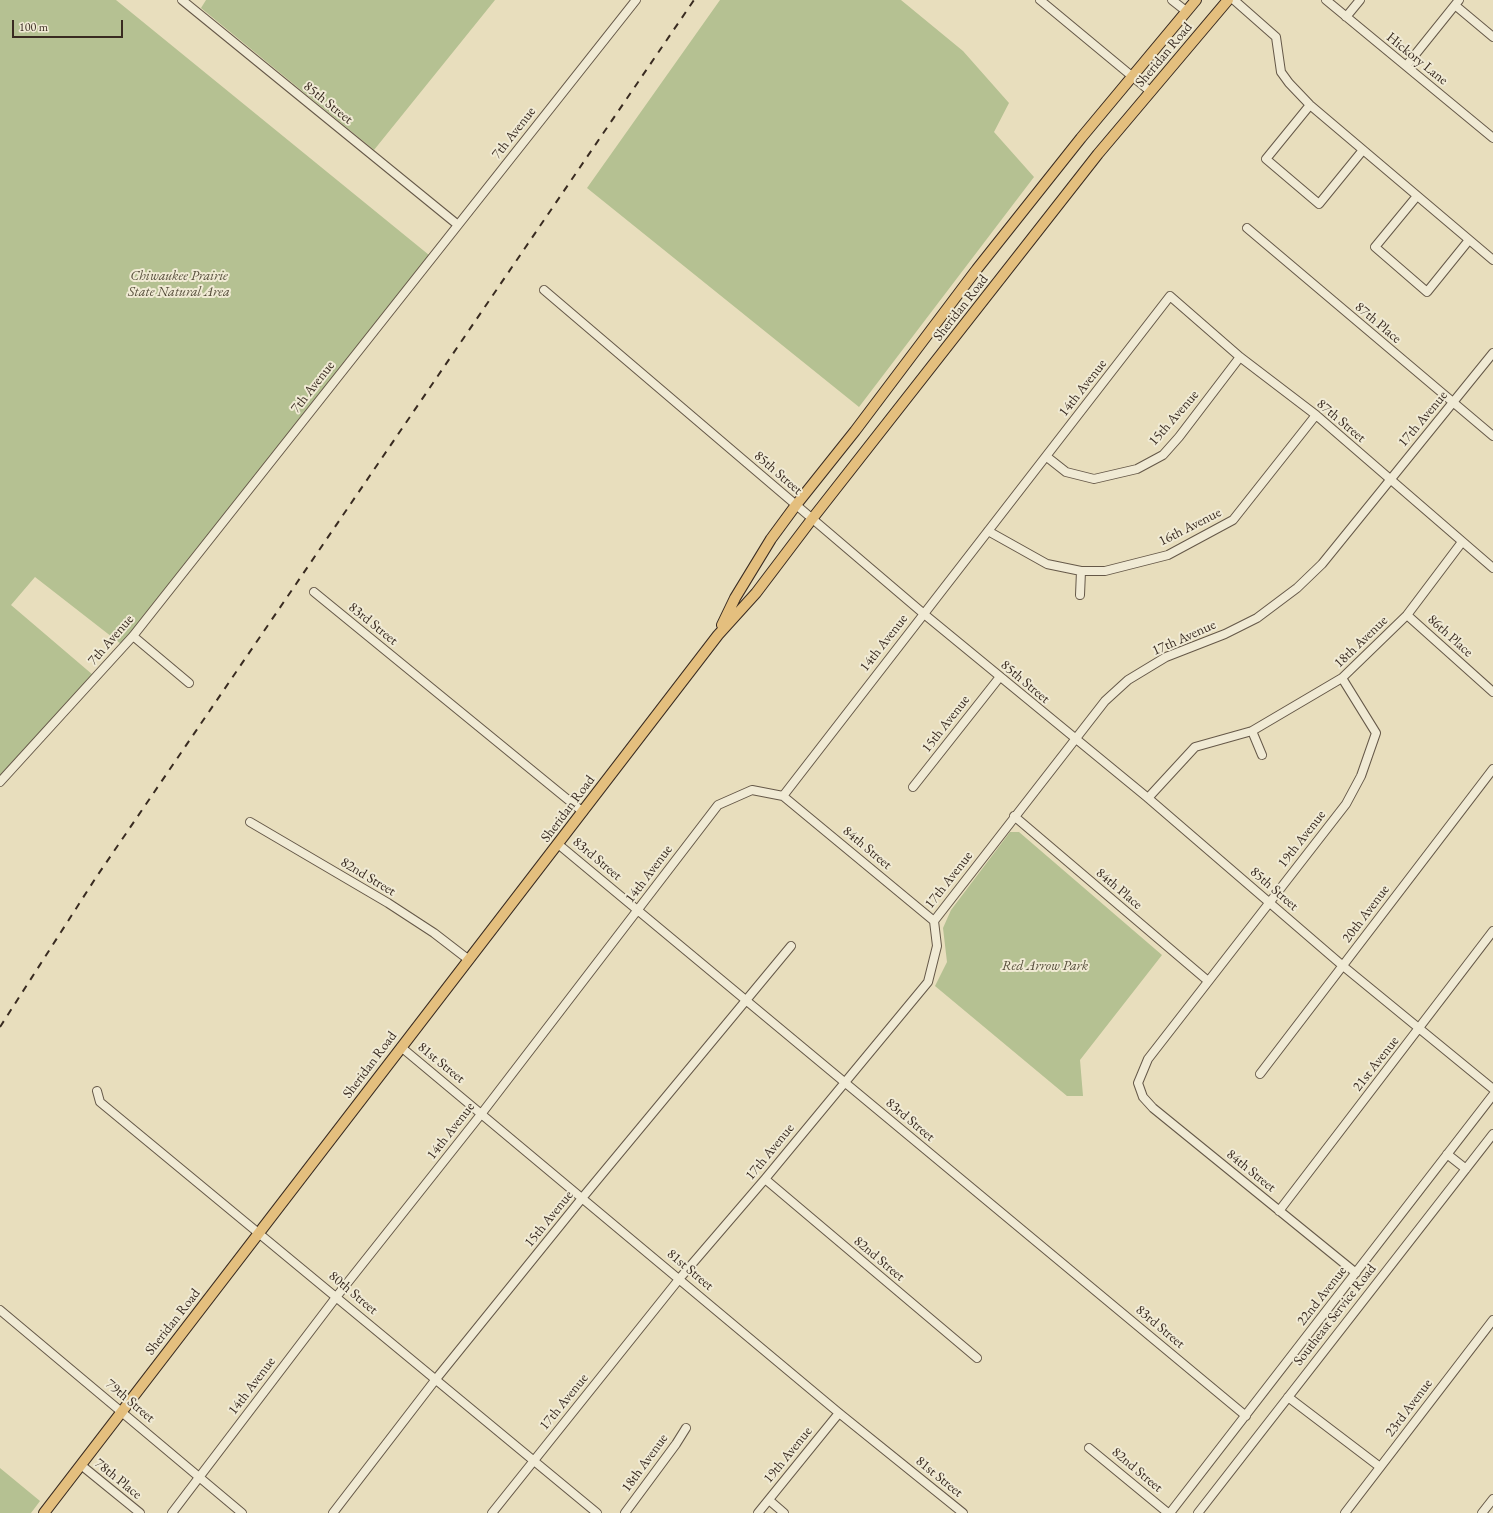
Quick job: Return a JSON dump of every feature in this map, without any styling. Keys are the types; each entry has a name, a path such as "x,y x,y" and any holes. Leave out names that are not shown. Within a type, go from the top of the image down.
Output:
{"main road":[{"name":"Sheridan Road","path":"718,635 735,598 771,539 855,432 977,269 1080,138 1196,0"},
{"name":"Sheridan Road","path":"44,1513 718,635 756,592 1098,154 1228,0"}],"street":[{"name":"85th Street","path":"182,0 458,225"},
{"name":"7th Avenue","path":"0,782 133,636 636,0"},
{"path":"1040,0 1151,92"},
{"path":"1172,0 1186,11"},
{"path":"1234,0 1276,37 1281,72 1288,83 1310,105 1493,260"},
{"name":"Hickory Lane","path":"1326,0 1493,138"},
{"path":"1346,18 1360,0"},
{"path":"1406,66 1458,3 1493,36"},
{"path":"1310,105 1266,159 1319,204 1363,150"},
{"path":"1417,196 1375,247 1427,292 1470,240"},
{"name":"87th Place","path":"1247,228 1493,436"},
{"name":"85th Street","path":"544,290 796,506 1000,678 1148,798 1343,966 1493,1089"},
{"name":"87th Street","path":"1170,296 1240,357 1316,415 1493,568"},
{"name":"14th Avenue","path":"172,1513 337,1296 482,1113 718,805 752,790 783,796 1047,457 1170,296"},
{"name":"17th Avenue","path":"492,1513 680,1278 765,1179 928,982 937,946 934,921 1014,816 1105,701 1128,680 1166,658 1225,634 1257,618 1297,588 1322,564 1493,353"},
{"name":"15th Avenue","path":"1047,457 1066,472 1094,479 1137,469 1163,455 1179,437 1240,357"},
{"name":"16th Avenue","path":"988,531 1047,564 1081,571 1105,571 1168,555 1233,520 1316,415"},
{"name":"18th Avenue","path":"1148,798 1196,747 1252,730 1342,678 1407,615 1462,542"},
{"path":"1080,595 1081,571"},
{"name":"83rd Street","path":"314,592 583,812"},
{"name":"86th Place","path":"1407,615 1493,692"},
{"path":"133,636 189,683"},
{"name":"15th Avenue","path":"913,787 1000,678"},
{"name":"19th Avenue","path":"1138,1083 1148,1058 1346,804 1361,776 1376,733 1342,678"},
{"path":"1252,730 1262,755"},
{"name":"20th Avenue","path":"1260,1074 1493,769"},
{"name":"84th Street","path":"783,796 934,921"},
{"name":"84th Place","path":"1014,816 1208,981"},
{"name":"82nd Street","path":"250,822 388,903 434,932 469,960"},
{"name":"83rd Street","path":"558,844 1246,1416"},
{"name":"21st Avenue","path":"1279,1211 1493,932"},
{"name":"15th Avenue","path":"333,1513 436,1380 583,1197 791,946"},
{"name":"81st Street","path":"401,1047 680,1278 839,1413 963,1513"},
{"name":"84th Street","path":"1138,1083 1143,1097 1153,1108 1356,1273"},
{"name":"80th Street","path":"97,1091 100,1102 337,1296 597,1513"},
{"name":"22nd Avenue","path":"1169,1513 1246,1416 1493,1095"},
{"name":"Southeast Service Road","path":"1198,1513 1493,1134"},
{"path":"1447,1154 1466,1169"},
{"name":"82nd Street","path":"765,1179 977,1358"},
{"name":"79th Street","path":"0,1310 242,1513"},
{"name":"23rd Avenue","path":"1345,1513 1493,1320"},
{"path":"1288,1397 1380,1467"},
{"name":"19th Avenue","path":"758,1513 839,1413"},
{"name":"18th Avenue","path":"625,1513 676,1444 686,1428"},
{"name":"82nd Street","path":"1089,1448 1169,1513"},
{"name":"78th Place","path":"81,1465 140,1513"},
{"path":"1482,1513 1493,1499"},
{"path":"769,1500 784,1513"}],"green space":[{"name":"Chiwaukee Prairie State Natural Area","path":"0,0 116,0 429,255 146,615 121,644 35,577 11,605 93,675 0,775"},
{"path":"206,0 495,0 374,150 201,8"},
{"path":"720,0 901,0 963,51 1009,103 994,132 1034,177 859,407 587,188"},
{"name":"Red Arrow Park","path":"1010,832 1019,832 1162,955 1080,1060 1083,1096 1067,1096 935,986 947,962 943,928 951,910"},
{"path":"0,1468 40,1501 31,1513 0,1513"}],"railway":[{"path":"0,1027 95,879 694,0"}]}
